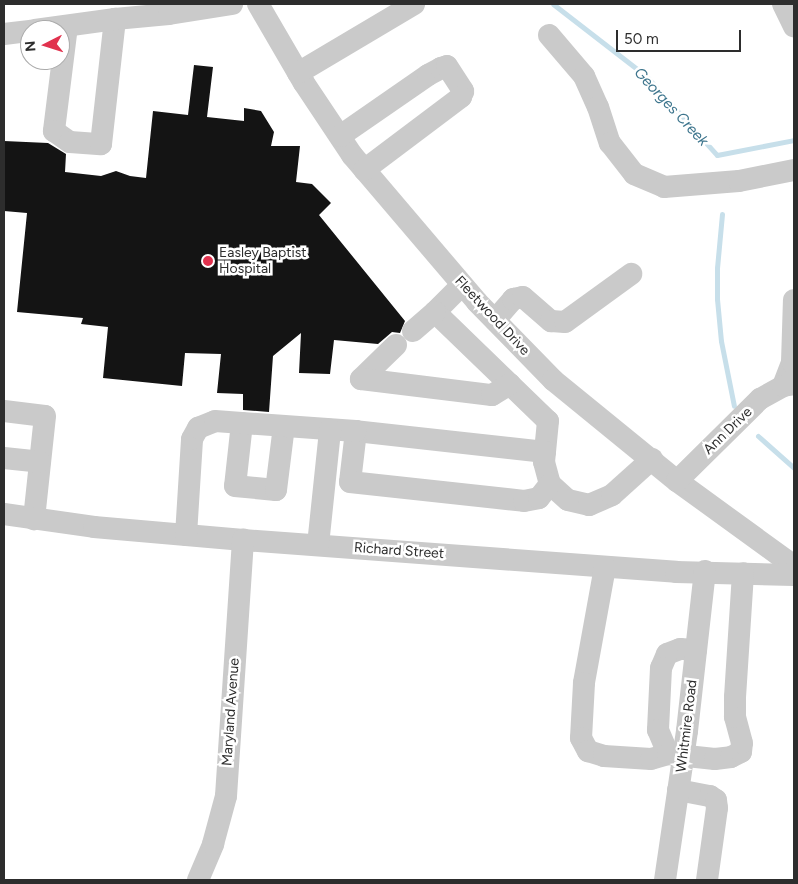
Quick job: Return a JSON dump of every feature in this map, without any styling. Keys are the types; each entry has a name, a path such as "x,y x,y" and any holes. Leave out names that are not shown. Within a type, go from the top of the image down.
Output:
{"street":[{"path":"70,26 170,9 232,4"},
{"name":"Fleetwood Drive","path":"258,4 298,73 364,170 494,320 553,380 677,480 794,566"},
{"path":"298,73 414,4"},
{"path":"783,4 794,27"},
{"path":"62,70 54,131 70,142 101,144 115,19"},
{"path":"4,34 20,32"},
{"path":"549,35 584,76 598,107 610,143 634,174 664,187 739,181 794,170"},
{"path":"340,136 428,75 447,66 463,91 461,97 364,170"},
{"path":"494,320 513,299 522,297 551,321 564,322 631,274"},
{"path":"413,330 435,312 462,285"},
{"path":"789,385 792,362 794,300"},
{"path":"435,312 548,421 544,462 550,484 568,500 590,505 612,495 652,459"},
{"path":"396,345 361,378 492,395 510,384"},
{"name":"Ann Drive","path":"677,480 760,399 789,385"},
{"path":"4,411 45,416 34,519"},
{"path":"186,535 192,439 198,428 215,421 356,431 545,452"},
{"path":"242,423 235,486 276,490 284,426"},
{"path":"318,545 330,430"},
{"path":"356,431 350,482 524,502 539,498 550,484"},
{"path":"4,458 40,462"},
{"name":"Richard Street","path":"4,514 94,527 243,540 676,572 705,571 794,575"},
{"name":"Maryland Avenue","path":"198,880 213,844 226,796 243,540"},
{"path":"605,567 584,684 581,738 588,751 604,756 651,759 675,755 724,759 741,752 742,744 735,717 735,698 743,573"},
{"name":"Whitmire Road","path":"665,880 678,790 675,755 696,650 705,571"},
{"path":"675,755 658,730 661,668 667,654 680,649 696,650"},
{"path":"678,790 710,796 716,800 718,808 706,880"}],"building":[{"path":"194,65 213,67 207,117 244,121 244,108 261,111 274,132 271,146 300,146 296,182 312,184 331,203 319,215 405,321 400,333 392,332 378,344 334,340 330,374 299,373 301,333 273,356 269,412 243,410 243,394 217,393 221,354 185,353 182,386 103,378 108,327 81,324 83,318 17,312 27,213 4,211 4,141 48,143 66,154 65,172 101,176 116,171 130,176 146,178 153,111 188,115"}],"waterway":[{"name":"Georges Creek","path":"553,4 646,76 717,155 794,140"},
{"name":"Georges Creek","path":"722,214 717,268 717,299 721,341 734,406"},
{"name":"Georges Creek","path":"758,436 794,468"}],"place":[{"name":"Easley Baptist Hospital","path":"208,261"}]}
